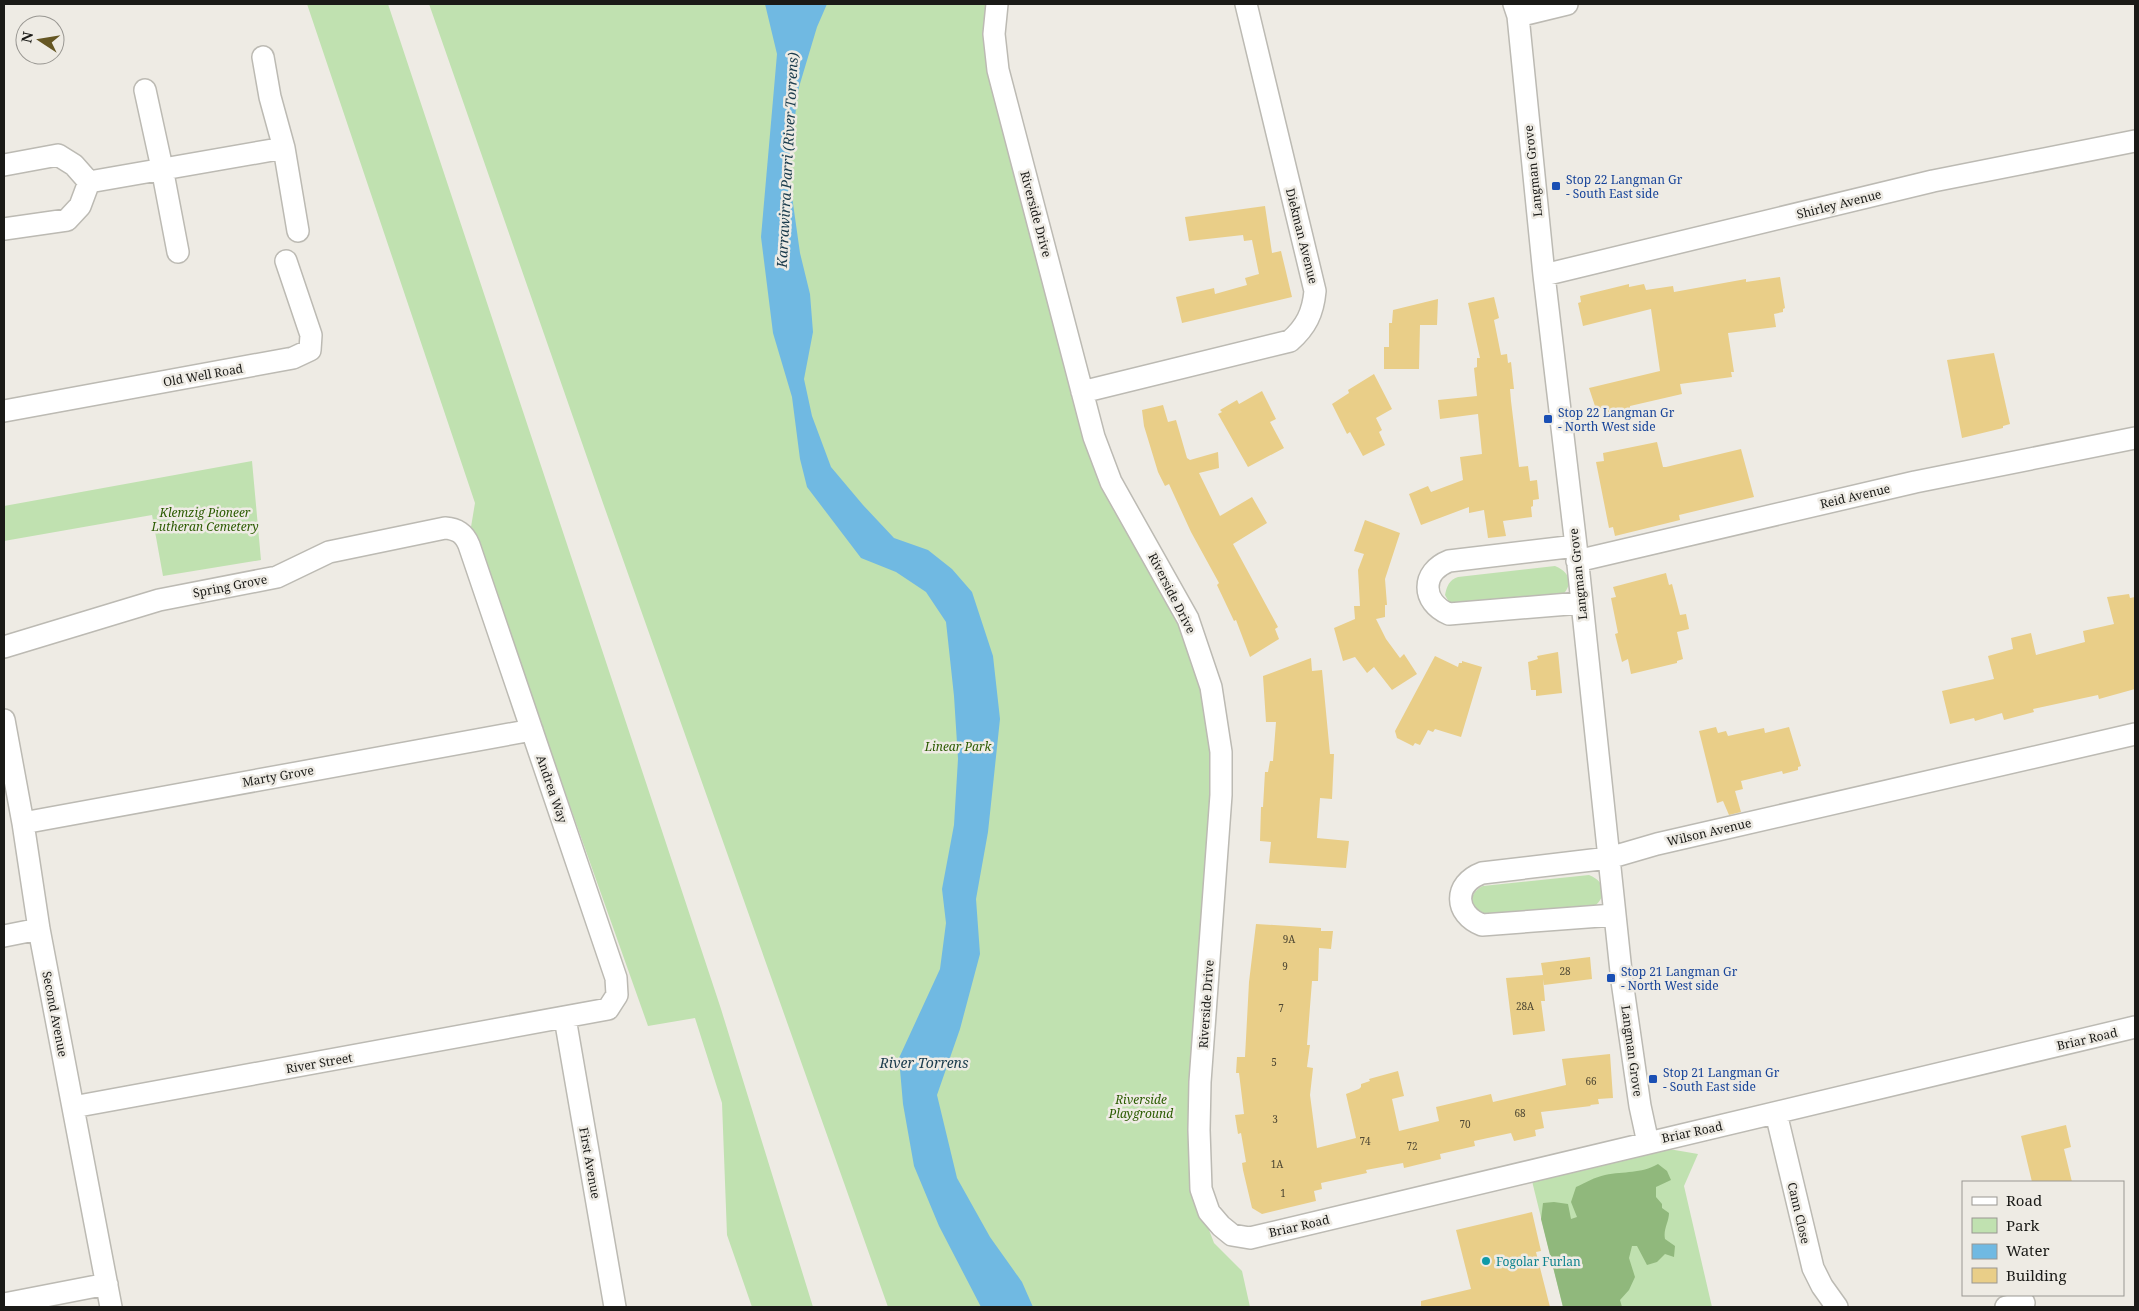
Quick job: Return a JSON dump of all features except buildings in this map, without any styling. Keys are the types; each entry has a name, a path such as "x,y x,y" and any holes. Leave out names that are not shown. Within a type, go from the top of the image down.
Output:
{"street":[{"name":"Riverside Drive","path":"997,4 994,34 998,70 1094,437 1111,482 1188,619 1211,688 1221,752 1221,795 1200,1082 1201,1189 1209,1212 1221,1226 1232,1235 1250,1238"},
{"name":"Diekman Avenue","path":"1082,392 1290,341 1301,332 1308,322 1314,305 1315,291 1246,4"},
{"path":"1516,10 1567,4"},
{"name":"Langman Grove","path":"1516,10 1582,603 1614,915 1640,1106 1648,1143"},
{"path":"263,57 270,97 284,148 298,231"},
{"path":"145,90 178,252"},
{"name":"Shirley Avenue","path":"1544,275 1934,181 2135,141"},
{"path":"89,182 284,148"},
{"path":"4,165 58,155 74,165 89,182"},
{"path":"4,230 67,220 80,206 89,182"},
{"name":"Old Well Road","path":"4,411 293,358 310,350 311,335 286,261"},
{"name":"Reid Avenue","path":"1582,603 1449,614 1439,610 1432,602 1428,590 1431,574 1440,565 1449,561 1576,554 2135,438"},
{"name":"Spring Grove","path":"4,647 159,600 277,576 329,552 445,528 456,529"},
{"name":"Andrea Way","path":"456,529 466,537 616,978 617,995 608,1009 565,1018"},
{"name":"Second Avenue","path":"4,720 23,823 39,929 111,1307"},
{"name":"Marty Grove","path":"23,823 532,730"},
{"name":"Wilson Avenue","path":"1614,915 1482,925 1472,921 1465,914 1460,901 1464,886 1473,877 1482,873 1609,858 1657,844 2135,734"},
{"path":"4,936 39,929"},
{"name":"River Street","path":"73,1107 565,1018"},
{"name":"First Avenue","path":"565,1018 615,1307"},
{"name":"Briar Road","path":"1250,1238 2135,1027"},
{"name":"Cann Close","path":"1776,1113 1813,1268 1822,1286 1837,1307"},
{"path":"4,1304 107,1284"}],"green space":[{"path":"307,4 388,4 721,1009 813,1307 752,1307 727,1235 722,1103 695,1018 648,1026 471,527 475,503"},
{"name":"Linear Park","path":"429,4 994,4 1082,419 1192,644 1214,732 1198,1201 1214,1243 1242,1271 1250,1307 888,1307 604,506"},
{"name":"Klemzig Pioneer Lutheran Cemetery","path":"252,461 261,560 163,576 152,515 4,541 4,506"},
{"path":"1555,566 1565,573 1569,581 1563,595 1558,599 1450,604 1445,595 1449,584 1458,577"},
{"path":"1589,875 1599,882 1603,890 1600,900 1592,908 1483,920 1470,905 1477,889 1483,886"},
{"path":"1663,1148 1698,1154 1684,1186 1712,1307 1563,1307 1532,1181"},
{"path":"1658,1164 1667,1171 1671,1180 1656,1187 1656,1197 1662,1204 1662,1208 1669,1213 1665,1239 1675,1246 1674,1257 1665,1254 1657,1262 1647,1265 1637,1246 1632,1246 1629,1258 1635,1277 1629,1290 1620,1300 1622,1307 1563,1307 1541,1219 1543,1203 1568,1204 1571,1219 1577,1217 1571,1202 1576,1187 1601,1176 1639,1171"}],"water":[{"name":"River Torrens","path":"765,4 827,4 817,27 799,87 788,168 800,253 810,294 813,332 804,379 812,416 831,467 863,505 894,538 928,550 952,569 972,592 993,656 1000,719 988,832 976,899 980,954 960,1029 937,1095 957,1178 990,1237 1022,1282 1033,1307 981,1307 939,1226 914,1166 903,1104 899,1058 940,969 946,923 942,889 954,825 958,759 954,696 946,622 926,592 896,572 861,558 807,487 800,459 792,397 773,333 761,237 777,54"}],"place":[{"name":"Stop 22 Langman Gr - South East side","path":"1556,186"},
{"name":"Stop 22 Langman Gr - North West side","path":"1548,419"},
{"name":"Stop 21 Langman Gr - North West side","path":"1611,978"},
{"name":"Stop 21 Langman Gr - South East side","path":"1653,1079"},
{"name":"Fogolar Furlan","path":"1486,1261"}],"water label":[{"name":"Karrawirra Parri (River Torrens)","path":"787,160"}],"park label":[{"name":"Riverside Playground","path":"1141,1106"}]}
